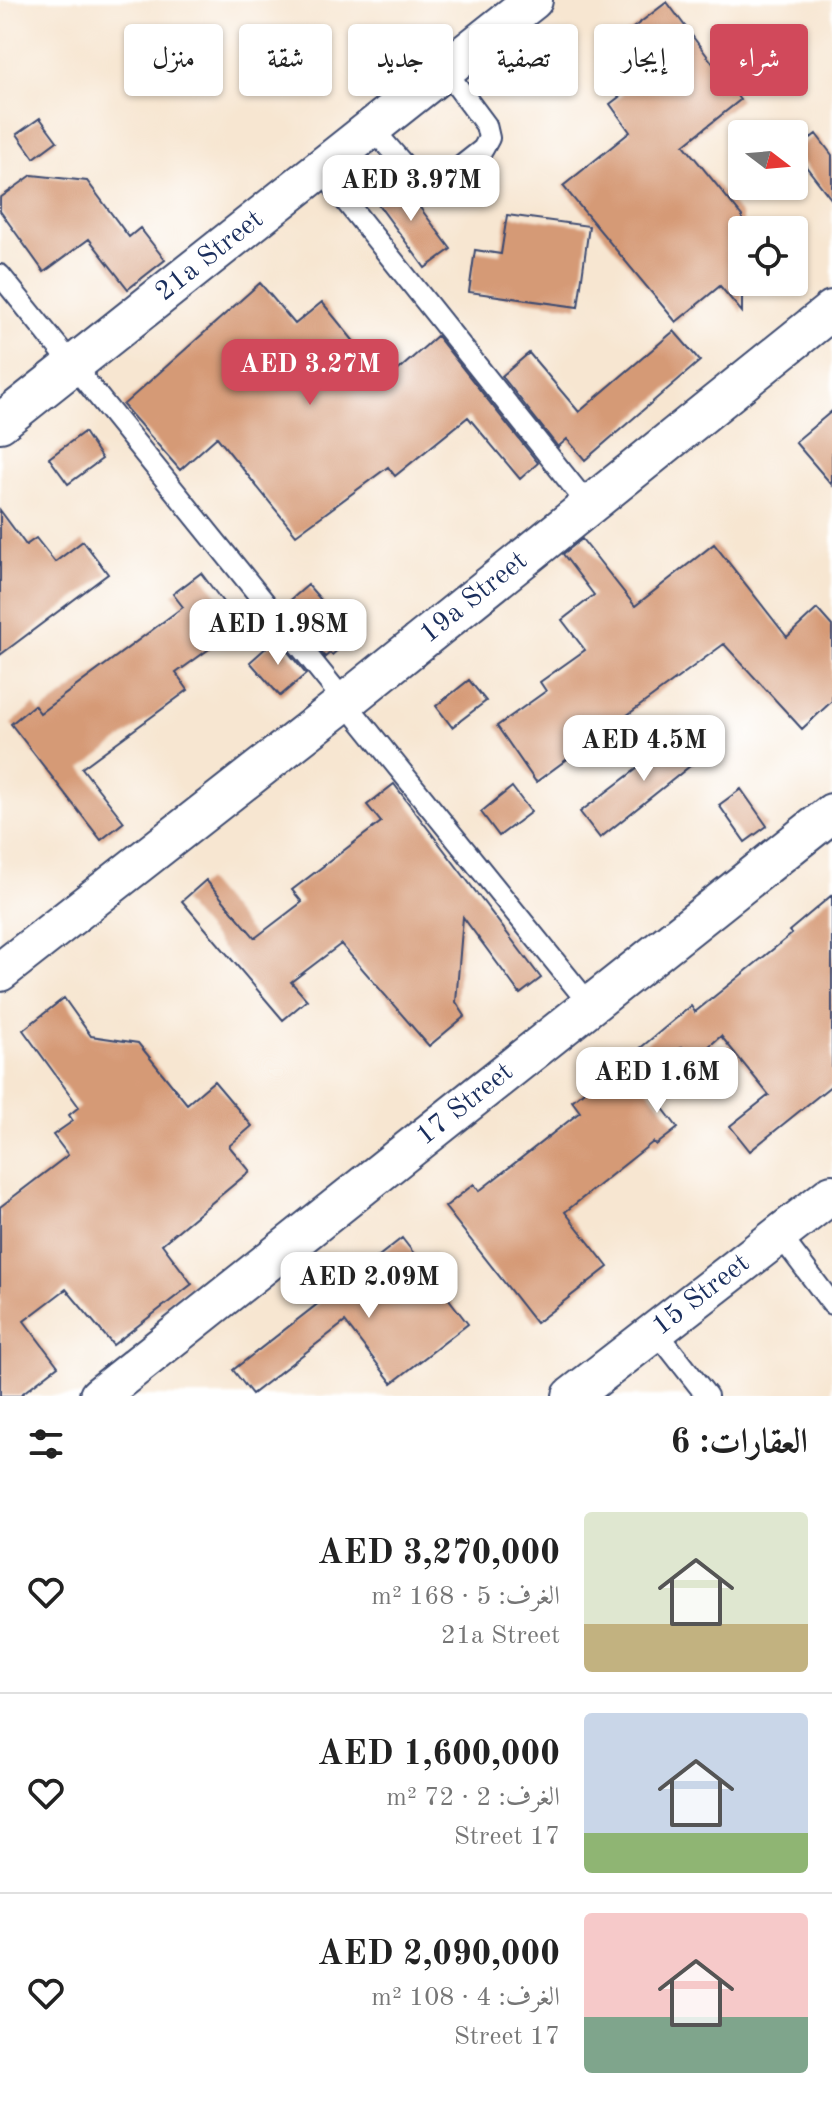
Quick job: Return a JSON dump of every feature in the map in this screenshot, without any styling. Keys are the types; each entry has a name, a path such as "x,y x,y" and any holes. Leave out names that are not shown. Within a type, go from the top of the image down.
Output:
{"street":[{"name":"21a Street","path":"453,64 533,0"},
{"name":"21a Street","path":"0,423 412,96"},
{"name":"19a Street","path":"0,972 345,702 832,310"},
{"name":"17 Street","path":"99,1396 832,813"},
{"name":"15 Street","path":"572,1396 832,1194"}],"lane":[{"path":"372,128 417,180 428,184 440,183 483,149 489,138 486,125 453,81"},
{"path":"320,169 589,506"},
{"path":"0,275 590,1005"},
{"path":"779,1234 832,1304"},
{"path":"656,1331 705,1393"}],"building":[{"path":"667,2 683,24 638,24"},
{"path":"694,38 710,60 710,96 737,96 740,100 684,145 742,216 728,216 728,295 720,286 676,322 563,186 630,132 610,104 620,96 694,96"},
{"path":"40,118 57,141 34,158 17,134"},
{"path":"816,134 832,155 832,200 808,169 808,140"},
{"path":"32,175 87,181 129,237 140,228 165,260 128,289 89,239 44,272 0,211 0,198"},
{"path":"397,177 451,249 425,268 372,196"},
{"path":"507,215 589,226 578,307 469,292 475,250 501,254"},
{"path":"260,283 295,324 322,302 386,381 437,336 538,463 520,479 468,417 395,476 388,467 296,535 217,437 180,470 123,405"},
{"path":"728,296 742,296 742,312"},
{"path":"674,331 700,361 585,460 567,439 558,447 502,376 529,353 579,412"},
{"path":"832,411 832,485 795,442"},
{"path":"84,432 102,459 68,484 49,458"},
{"path":"0,510 26,545 36,538 55,562 83,541 108,574 0,655"},
{"path":"582,539 635,606 714,544 787,637 817,609 832,626 832,701 802,729 724,644 536,782 497,726 546,691 540,682 585,650 562,620 594,595 563,554"},
{"path":"201,573 241,626 176,673 188,690 82,768 124,822 101,840 11,724 34,705 40,713 183,607 173,594"},
{"path":"308,585 353,637 332,655 330,653 325,657 287,603"},
{"path":"277,638 306,674 280,696 250,662"},
{"path":"469,680 486,701 452,727 436,706"},
{"path":"692,727 710,750 600,838 580,812"},
{"path":"394,784 541,978 520,994 463,917 456,1002 465,1016 429,1046 341,944 291,982 307,1000 283,1020 182,901 206,880 255,938 302,902 292,890 381,822 367,805"},
{"path":"512,787 531,812 499,836 481,812"},
{"path":"741,789 767,826 745,842 719,805"},
{"path":"832,895 832,1085 750,1151 730,1126 769,1095 721,1036 693,1060 682,1047 642,1081 678,1128 656,1145 653,1142 565,1212 608,1267 536,1323 445,1207 474,1184 479,1191 580,1112 572,1101 691,1006 695,1012 792,934 789,931"},
{"path":"64,998 91,1036 138,1043 187,1104 214,1081 252,1126 229,1146 250,1171 162,1244 192,1284 113,1345 66,1289 24,1321 58,1366 19,1396 0,1396 0,1207 68,1155 53,1135 73,1121 69,1115 79,1107 23,1030"},
{"path":"402,1238 468,1324 392,1383 345,1322 252,1394 233,1370"}]}
